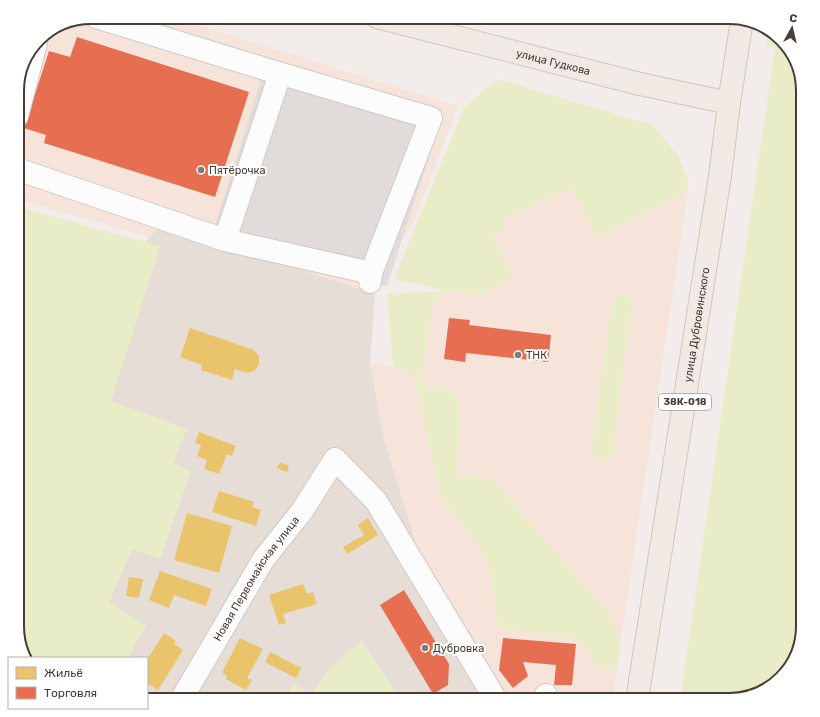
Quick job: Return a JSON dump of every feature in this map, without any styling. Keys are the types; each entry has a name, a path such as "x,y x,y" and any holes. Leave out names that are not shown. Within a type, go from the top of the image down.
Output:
{"main road":[{"name":"улица Гудкова","path":"404,24 640,84 729,103"},
{"name":"улица Дубровинского","path":"638,693 719,184 729,103 741,25"}],"street":[{"path":"24,171 225,240 371,277 431,118 280,74 119,24"},
{"path":"24,89 31,61"},
{"path":"225,240 280,74"},
{"name":"Новая Первомайская улица","path":"185,693 263,560 302,511 335,459 376,501 492,693"}],"shaded area":[{"path":"91,24 194,24 458,106 413,224 386,261 375,294 161,224 150,237 24,201 24,87 26,74 35,54 54,35 65,29 78,25"},
{"path":"267,61 442,117 387,286 370,282 213,231"},
{"path":"689,183 614,693 494,693 432,595 384,439 370,363 393,367 421,379 434,302 449,291 479,295 492,236 503,220 572,188 596,237 680,195"},
{"path":"161,224 375,294 370,363 384,439 432,595 494,693 148,693 148,657 32,657 25,639 24,630 24,381"}],"green space":[{"path":"768,37 772,40 772,47 766,46"},
{"path":"775,48 780,48 789,61 794,74 796,87 795,639 791,652 785,663 766,682 755,688 742,692 729,693 681,693"},
{"path":"497,79 653,125 678,156 689,183 680,195 596,237 572,188 503,220 506,227 492,236 513,278 479,295 449,291 434,302 421,380 422,386 447,388 457,401 461,416 455,475 492,479 607,611 616,630 620,646 617,670 596,667 582,640 499,628 488,564 472,538 439,492 417,389 416,377 393,367 387,294 447,291 394,279 464,108"},
{"path":"24,209 160,246 111,401 187,429 173,463 191,471 160,559 132,549 109,603 146,625 129,657 32,657 25,639"},
{"path":"623,294 629,298 632,303 612,453 608,459 601,460 594,457 592,449 612,300"},
{"path":"362,640 396,693 312,693 326,672"},
{"path":"294,684 308,693 289,693"}],"building: Жильё":[{"path":"190,328 254,350 259,356 259,365 254,371 246,373 235,369 232,380 201,370 202,365 180,357"},
{"path":"199,432 236,446 232,456 227,454 219,474 204,469 207,460 197,456 201,445 195,443"},
{"path":"280,462 289,466 287,472 277,468"},
{"path":"219,491 254,502 252,507 261,510 256,526 212,512"},
{"path":"187,513 232,526 219,573 174,560"},
{"path":"368,518 378,535 347,554 343,547 364,535 358,525"},
{"path":"160,571 212,589 206,606 174,595 169,608 149,600"},
{"path":"129,577 143,579 139,598 126,596"},
{"path":"303,584 307,594 313,592 317,604 283,614 286,623 279,625 269,595"},
{"path":"164,633 176,641 174,644 183,650 158,690 148,684 148,658"},
{"path":"240,638 263,649 247,678 252,680 246,690 226,679 227,676 222,672"},
{"path":"270,652 301,668 296,678 265,662"}],"building: Торговля":[{"path":"77,37 249,92 215,197 44,143 46,135 24,128 49,51 70,57"},
{"path":"449,318 470,320 469,325 551,335 548,362 466,353 465,362 444,359"},
{"path":"404,590 449,664 448,685 432,693 380,605"},
{"path":"503,638 576,644 572,685 554,685 556,665 523,662 528,676 513,688 499,670"}],"place":[{"name":"Пятёрочка","path":"201,170"},
{"name":"ТНК","path":"518,355"},
{"name":"Дубровка","path":"425,648"}]}
